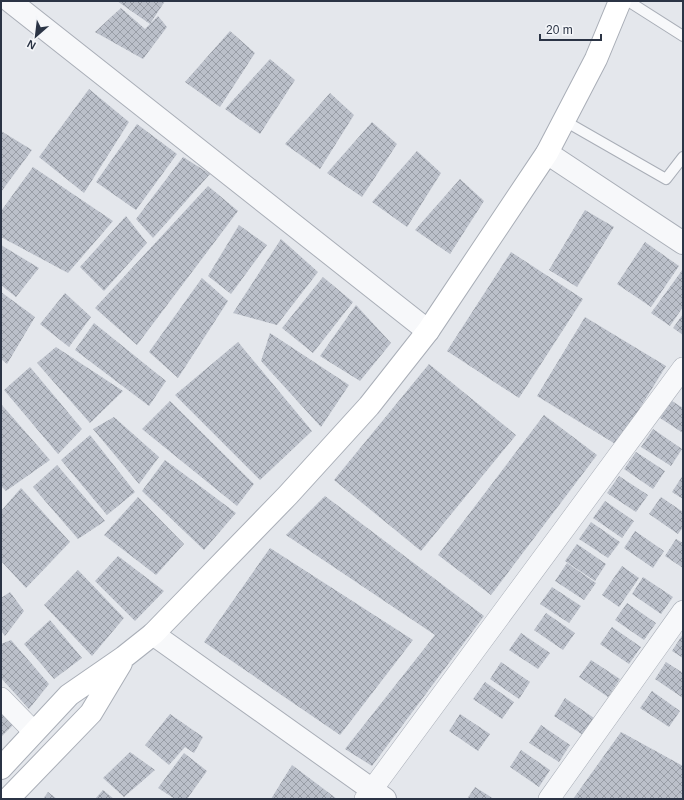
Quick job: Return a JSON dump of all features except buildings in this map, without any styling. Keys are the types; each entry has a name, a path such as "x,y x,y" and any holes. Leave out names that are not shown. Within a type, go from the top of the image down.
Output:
{"main road":[{"path":"1,768 69,695 124,657 153,634 288,495 370,406 428,331 547,153 596,59 620,1"},
{"path":"8,799 91,712 124,657"}],"street":[{"path":"10,1 428,331"},
{"path":"547,153 683,243"},
{"path":"153,634 374,796 683,368"},
{"path":"549,799 683,610"},
{"path":"1,698 34,732"}],"lane":[{"path":"628,1 683,36"},
{"path":"564,120 666,179 683,157"}]}
